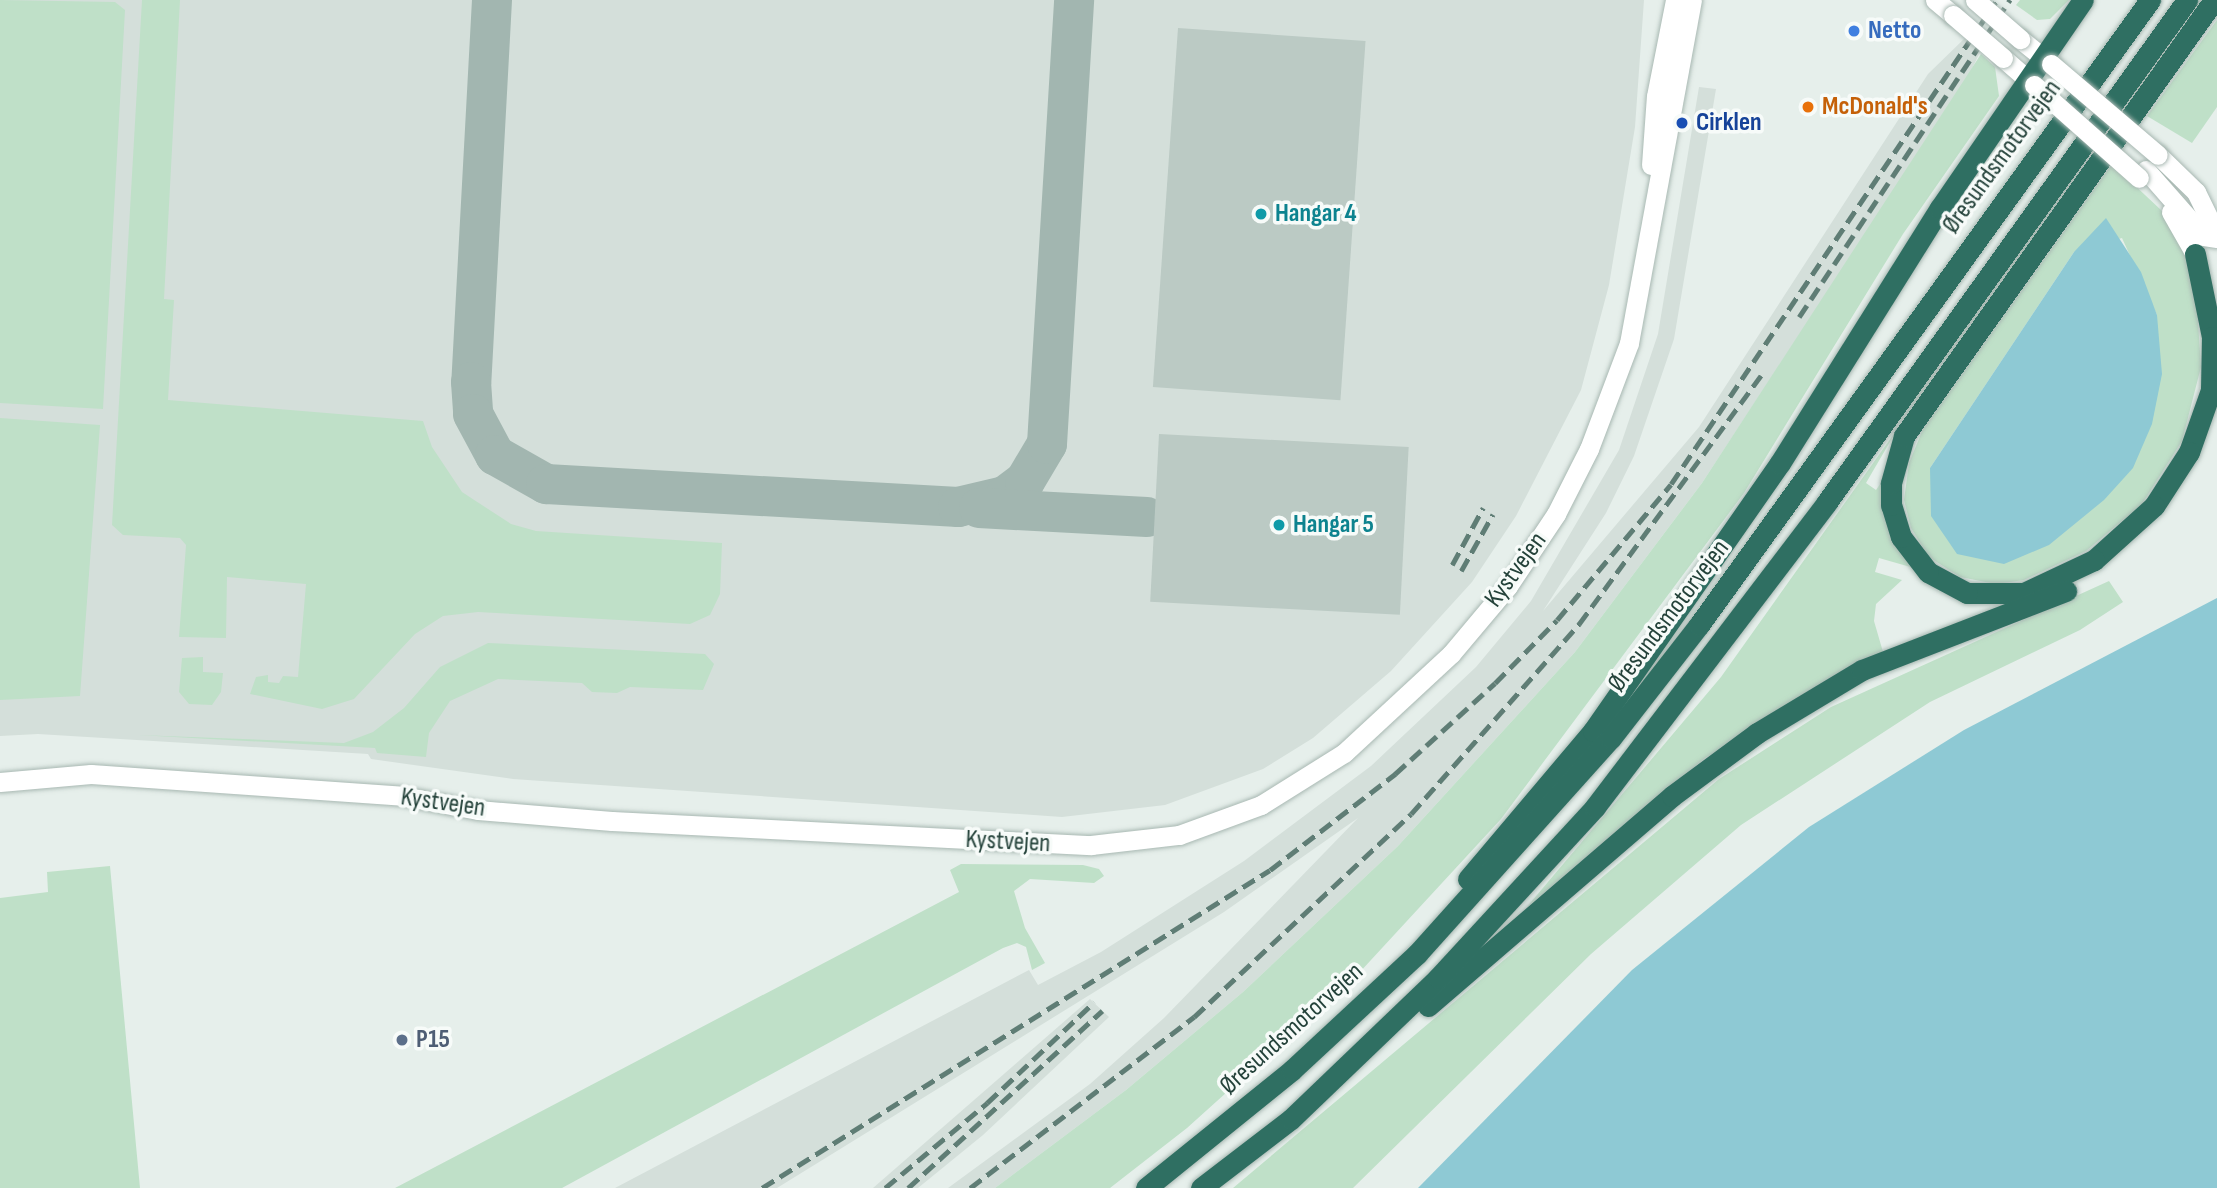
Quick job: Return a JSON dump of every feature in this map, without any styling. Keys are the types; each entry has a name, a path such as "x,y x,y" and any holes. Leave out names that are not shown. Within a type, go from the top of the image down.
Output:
{"highway":[{"path":"1348,1018 1593,731 1780,463 2084,0"},
{"name":"Øresundsmotorvejen","path":"1146,1188 1348,1018 1513,853 1611,738 1707,614 2150,0"},
{"path":"1291,1119 1510,904 1667,717 2187,0"},
{"path":"2210,234 2211,390 2189,453 2154,506 2094,560 2024,593 1967,593 1928,572 1901,537 1891,505 1893,470 1904,436 2214,0"},
{"path":"1201,1188 1291,1119 1672,796 1757,733 1862,670 2042,602 2111,565 2171,508 2217,421"}],"street":[{"name":"Kystvejen","path":"1654,197 1650,173 1656,96 1675,0"},
{"name":"Kystvejen","path":"0,782 91,774 402,796 478,810 612,821 1032,844 1136,842 1221,822 1305,780 1344,753 1451,654 1508,586 1556,514 1610,397 1642,289 1654,197 1692,0"},
{"path":"1935,0 2082,125 2147,168 2181,175 2210,234"},
{"path":"1975,0 2046,61 2147,168 2174,215 2210,234"}],"shaded area":[{"path":"0,0 1644,0 1635,127 1609,285 1581,390 1516,516 1472,582 1391,671 1313,738 1263,769 1165,805 1062,817 513,779 371,759 368,754 38,734 0,736"},
{"path":"1966,37 1981,50 1968,77 1702,483 1575,652 1398,846 1243,992 1126,1090 995,1188 948,1188 1090,1084 1164,1018 1358,818 1224,912 777,1188 615,1188 1029,970 1038,985 1101,952 1244,861 1371,766 1476,667 1531,601 1619,450 1658,334 1699,87 1716,89 1674,339 1634,456 1606,513 1543,611 1699,427 1928,74"},
{"path":"1090,999 1109,1017 983,1135 918,1188 873,1188"}],"green space":[{"path":"0,0 115,2 125,10 103,409 0,403"},
{"path":"142,0 180,0 164,299 174,300 168,400 423,421 432,447 462,492 511,524 536,531 722,543 720,594 710,615 690,624 478,612 443,616 415,634 354,699 322,709 250,694 256,677 268,675 268,682 279,683 283,676 298,677 306,584 227,577 226,638 179,637 186,545 180,538 123,535 112,525"},
{"path":"2020,0 2069,0 2050,19 2037,20 2016,5"},
{"path":"2217,20 2217,107 2192,143 2147,116"},
{"path":"1981,54 1995,67 1999,96 1903,234 1744,493 1501,819 1359,973 1187,1128 1110,1188 995,1188 1126,1090 1243,992 1398,846 1575,652 1702,483"},
{"path":"2112,164 2161,210 2183,247 2196,292 2201,367 2182,441 2142,504 2086,551 2024,580 1996,584 1960,577 1929,557 1911,528 1904,500 1909,463 1923,429","holes":["2122,238 2157,315 1930,468 2074,252"]},
{"path":"0,418 100,425 80,696 0,700"},
{"path":"1898,428 1866,483 1876,490 1885,477 1914,568 1879,558 1875,572 1902,580 1876,604 1874,621 1883,652 1705,758 1526,908 1721,677"},
{"path":"2109,581 2123,602 2080,630 1930,702 1741,825 1591,954 1353,1188 1233,1188 1719,779 1831,707"},
{"path":"488,643 705,654 714,664 703,690 630,687 617,693 592,692 582,683 498,679 450,701 429,733 426,757 377,753 375,748 138,735 344,743 373,732 404,708 440,667"},
{"path":"203,657 203,672 223,673 221,692 212,705 189,704 179,692 182,658"},
{"path":"961,864 1083,865 1099,869 1104,876 1094,883 1030,879 1014,891 1025,928 1045,963 1032,970 1026,947 1017,943 1003,948 562,1188 395,1188 959,892 950,870"},
{"path":"110,866 140,1188 0,1188 0,898 48,892 47,872"}],"water":[{"path":"2106,218 2141,272 2157,315 2162,374 2152,424 2133,468 2104,500 2049,545 2004,564 1957,554 1931,516 1930,468 2074,252"},
{"path":"2217,598 2217,1188 1418,1188 1632,970 1809,827 1964,730"}],"building":[{"name":"Hangar 4","path":"1178,28 1366,41 1340,400 1153,387"},
{"name":"Hangar 5","path":"1159,434 1409,447 1400,615 1150,602"}],"taxiway":[{"path":"492,0 471,382 473,414 495,455 546,484 958,507 1005,496 1025,481 1047,444 1074,0"},
{"path":"979,508 1147,517"}],"railway":[{"path":"762,1188 1270,870 1395,774 1495,683 1557,620 1671,484 1997,0"},
{"path":"1799,317 2010,0"},
{"path":"970,1188 1194,1017 1411,814 1579,624 1761,375"},
{"path":"1452,565 1483,508"},
{"path":"1461,571 1493,514"},
{"path":"885,1188 987,1103 1094,1002"},
{"path":"908,1188 1102,1011"}],"place":[{"name":"Netto","path":"1854,31"},
{"name":"McDonald's","path":"1808,107"},
{"name":"Cirklen","path":"1682,123"},
{"name":"Hangar 4","path":"1261,214"},
{"name":"Hangar 5","path":"1279,525"},
{"name":"P15","path":"402,1040"}]}
